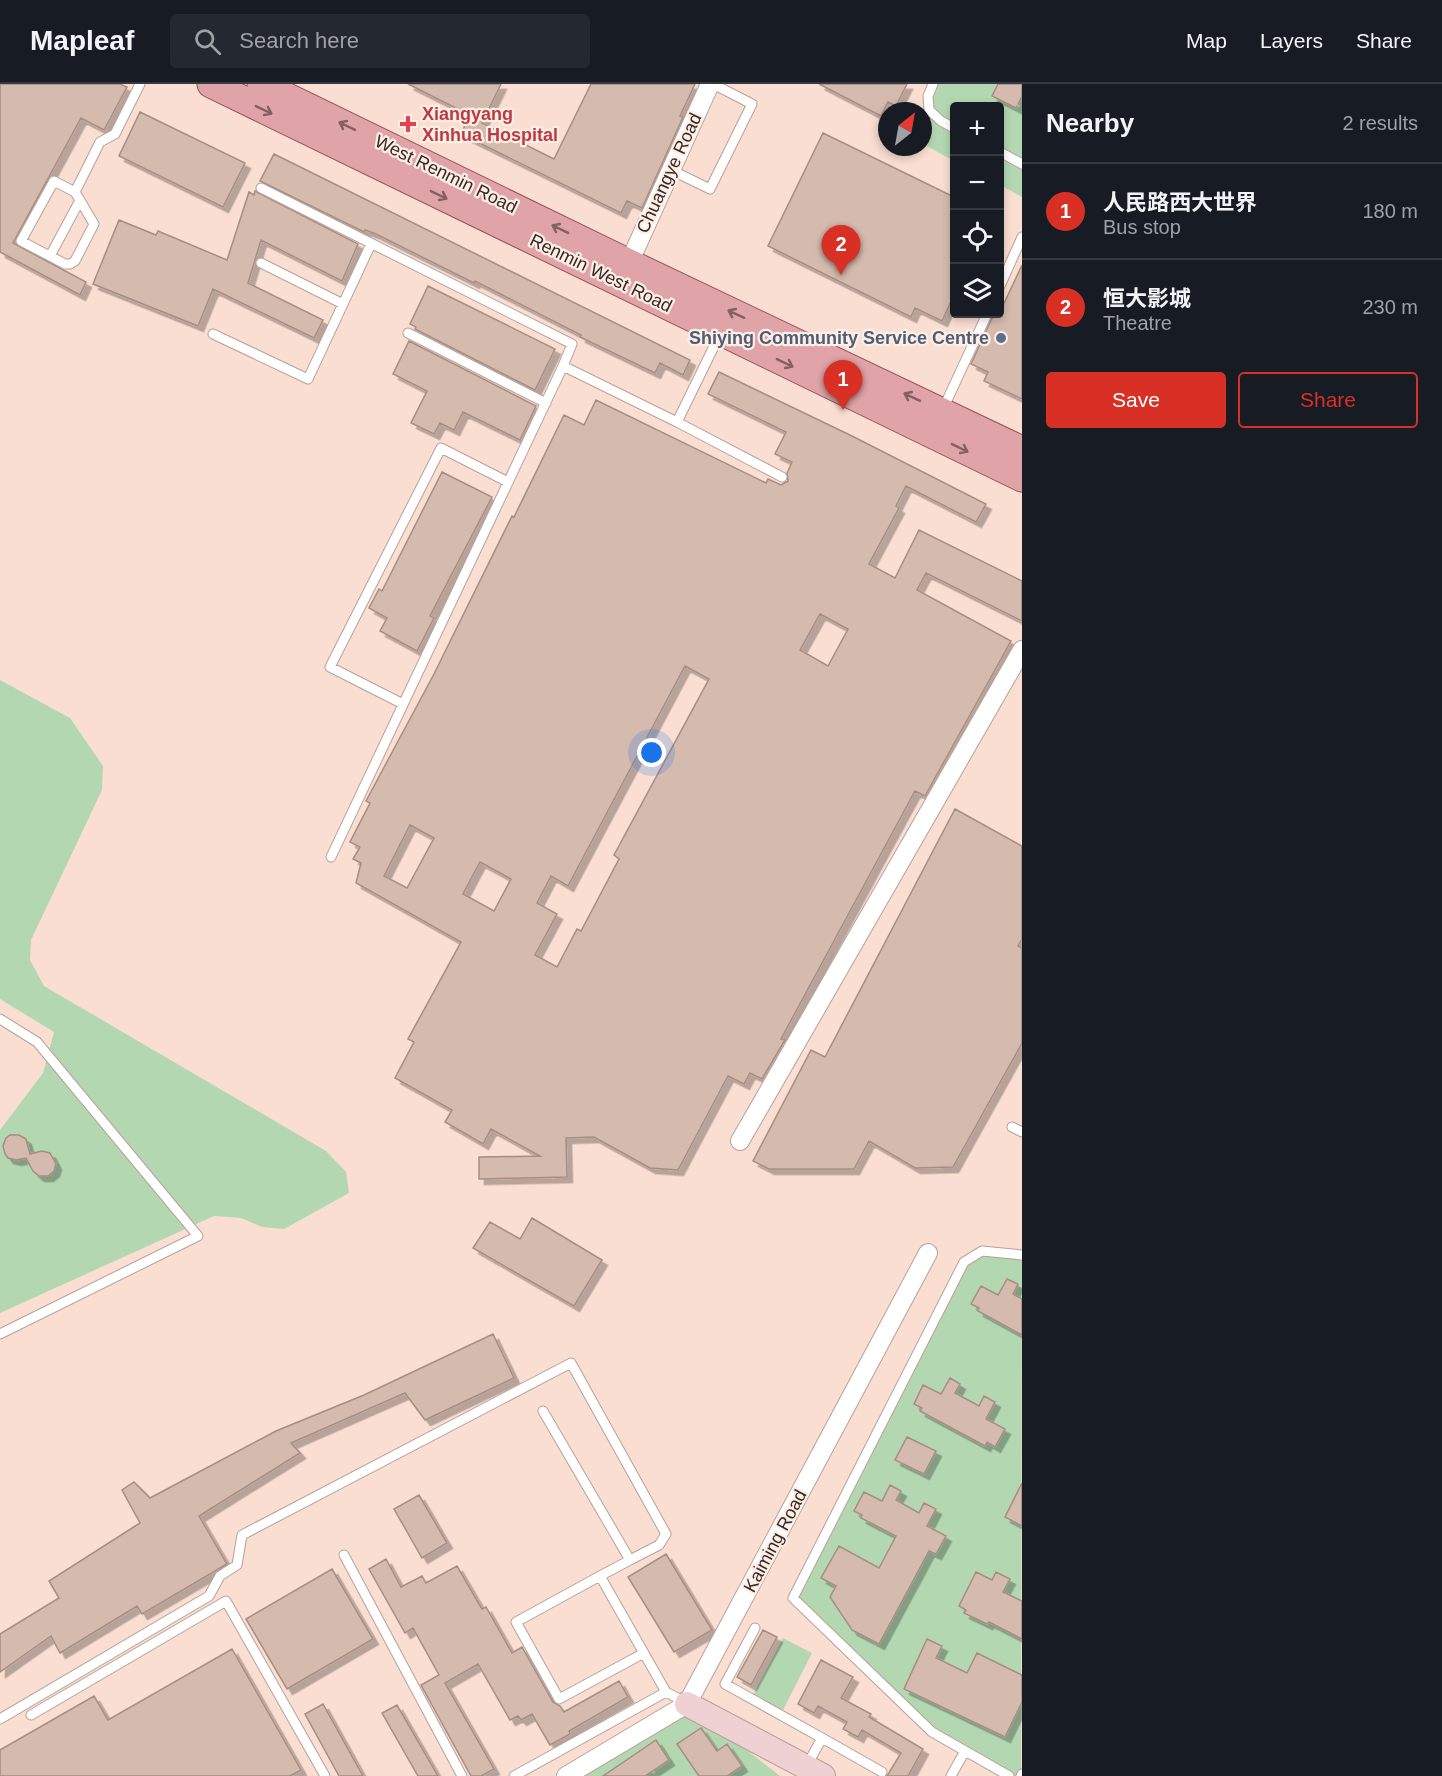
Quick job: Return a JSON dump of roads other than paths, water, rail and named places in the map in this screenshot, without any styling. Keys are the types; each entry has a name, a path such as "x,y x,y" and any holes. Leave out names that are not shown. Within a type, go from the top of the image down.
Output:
{"main road":[{"name":"Renmin West Road","path":"212,84 1022,478"},
{"name":"West Renmin Road","path":"261,84 628,263 1022,450"}],"street":[{"name":"Chuangye Road","path":"628,263 712,84"},
{"path":"740,1141 1022,650"},
{"name":"Kaiming Road","path":"687,1704 928,1253"},
{"path":"566,1776 687,1704 814,1772"}],"lane":[{"path":"50,256 100,142 115,134 141,84"},
{"path":"671,170 710,189 752,104 712,84"},
{"path":"933,84 928,96 929,110 950,126"},
{"path":"1004,155 1022,164"},
{"path":"54,181 77,196 94,224 75,261 65,264 50,256 21,241 54,181"},
{"path":"261,188 572,344 331,857"},
{"path":"1004,275 1022,237"},
{"path":"213,334 308,379 371,244"},
{"path":"261,263 343,304"},
{"path":"942,411 985,318"},
{"path":"677,422 721,332"},
{"path":"408,333 546,403"},
{"path":"563,366 782,477"},
{"path":"403,704 330,667 441,448 508,482"},
{"path":"0,1019 37,1042 198,1236 0,1334"},
{"path":"1012,1127 1022,1132"},
{"path":"1009,1776 932,1732 793,1598 964,1262 982,1251 1022,1254"},
{"path":"0,1719 209,1596 220,1576 237,1565 242,1535 571,1364 666,1534 659,1545 516,1622 559,1699 644,1653"},
{"path":"543,1411 630,1560"},
{"path":"344,1555 462,1776"},
{"path":"600,1576 666,1692 687,1704"},
{"path":"31,1716 226,1601 325,1776"},
{"path":"755,1628 725,1684 882,1772"},
{"path":"514,1776 666,1692"},
{"path":"814,1772 822,1738"},
{"path":"951,1776 965,1751"}],"place":[{"name":"Xiangyang Xinhua Hospital","path":"408,124"},
{"name":"恒大影城","path":"841,275"},
{"name":"Shiying Community Service Centre","path":"1001,338"},
{"name":"人民路西大世界","path":"843,410"}]}
